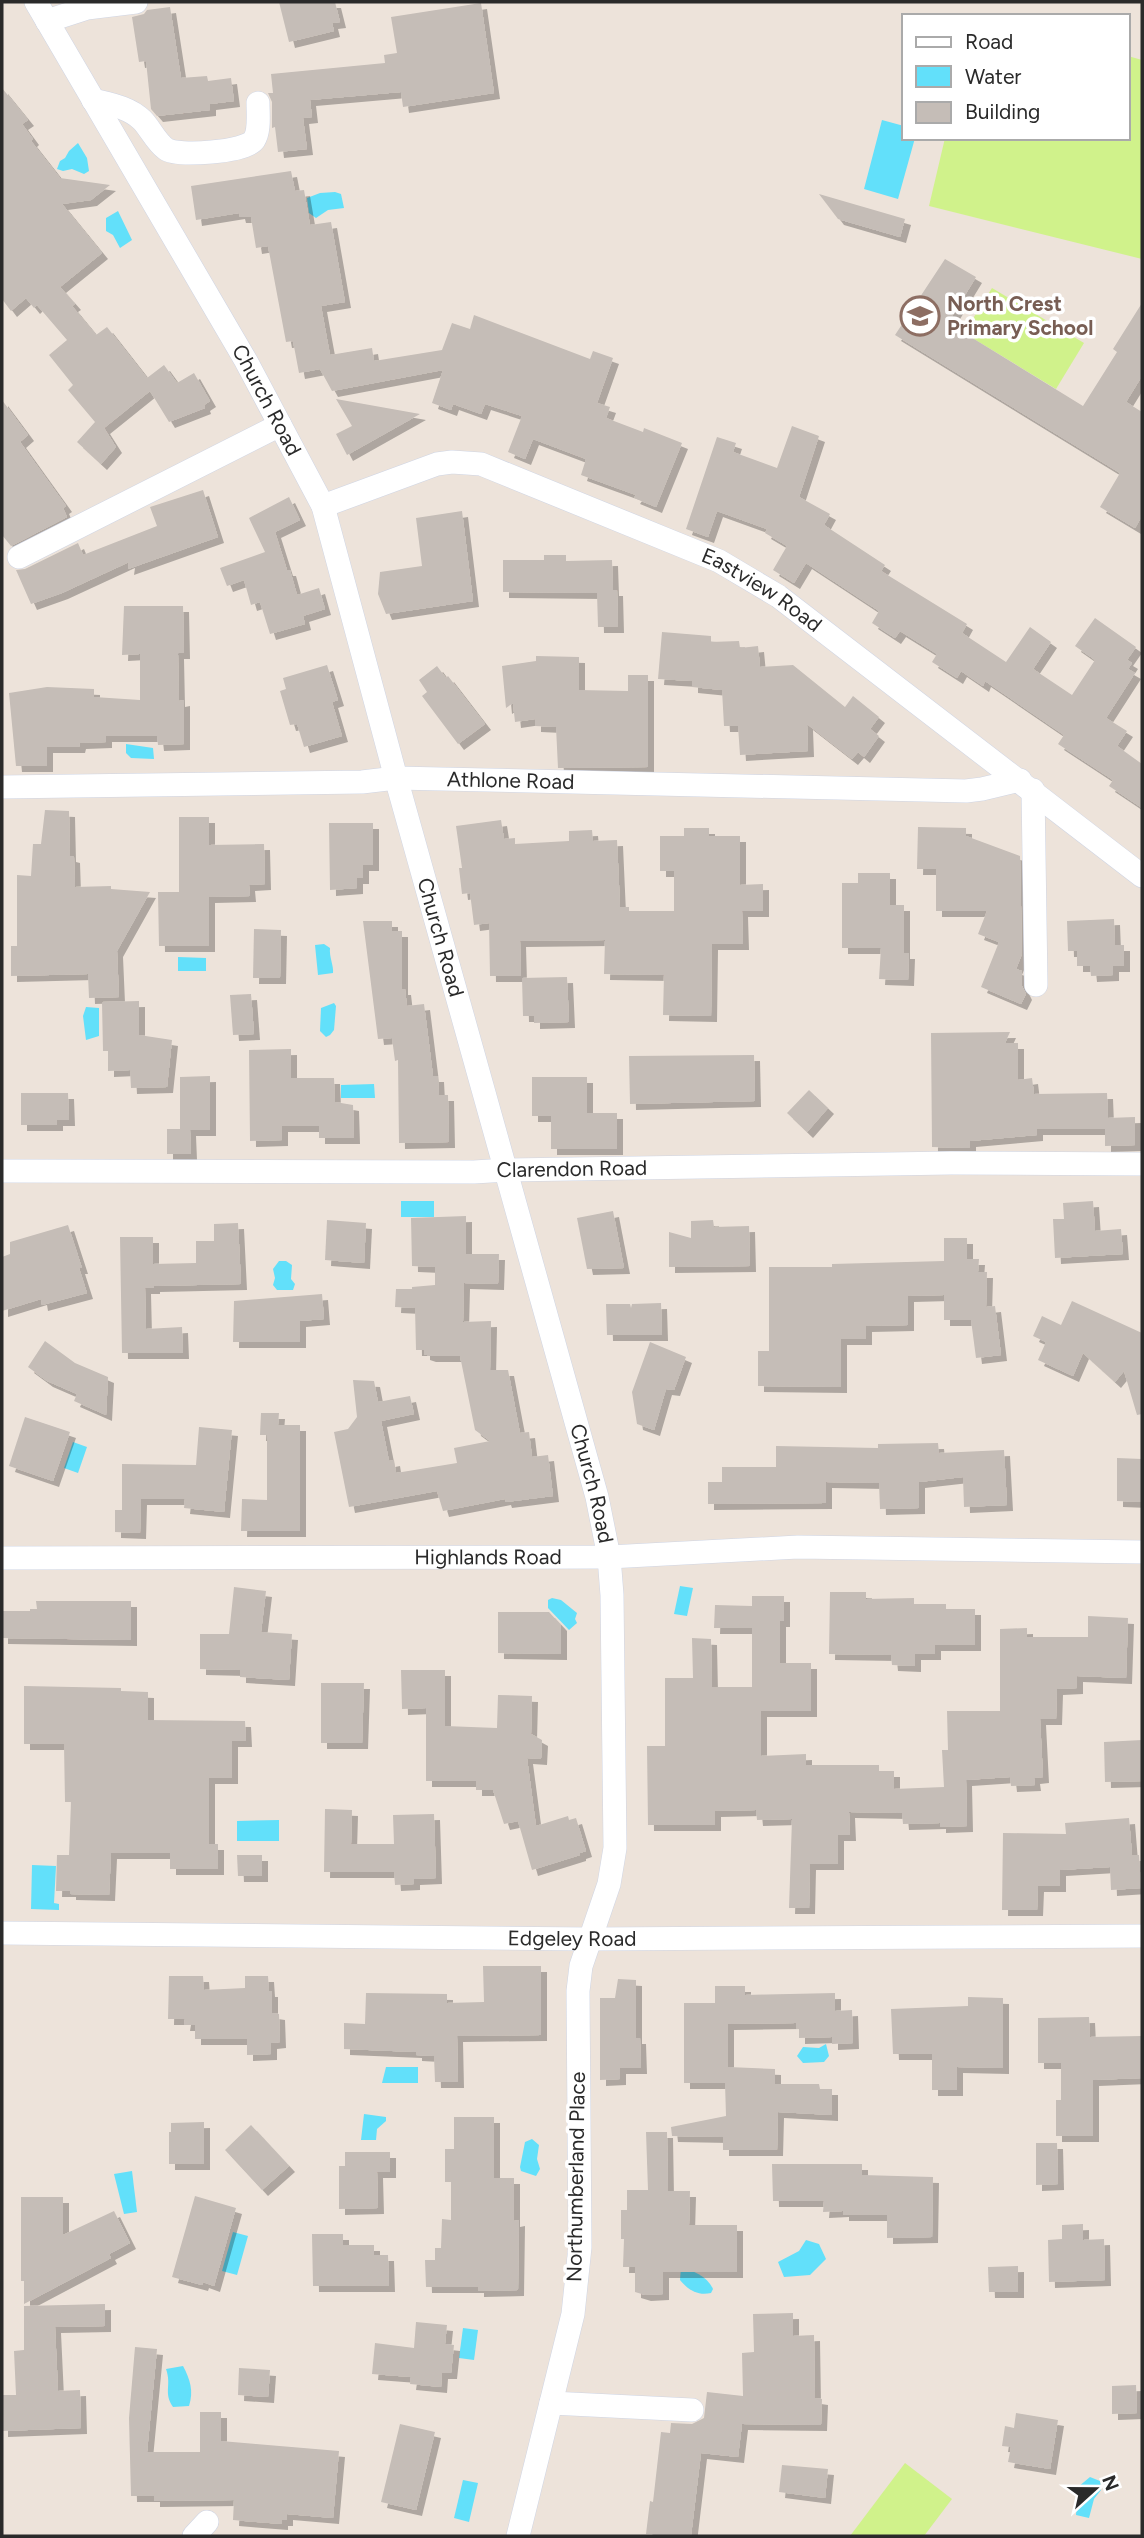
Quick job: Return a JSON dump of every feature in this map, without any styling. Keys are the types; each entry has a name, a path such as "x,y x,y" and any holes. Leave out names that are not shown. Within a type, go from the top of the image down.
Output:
{"street":[{"path":"41,12 136,2"},
{"name":"Church Road","path":"41,12 246,360 323,506 396,778 597,1497 609,1557 614,1633 615,1848 610,1884 590,1939"},
{"path":"93,100 136,114 166,149 180,152 234,150 250,145 256,135 258,103"},
{"path":"19,557 280,425"},
{"name":"Eastview Road","path":"323,506 437,464 466,462 496,469 719,561 778,596 1141,871"},
{"name":"Athlone Road","path":"2,787 362,782 396,778 966,791 1027,785"},
{"path":"1027,785 1036,985"},
{"name":"Clarendon Road","path":"2,1171 474,1172 951,1163 1142,1164"},
{"name":"Highlands Road","path":"2,1558 609,1557 798,1547 1142,1552"},
{"name":"Edgeley Road","path":"2,1933 590,1939 1142,1936"},
{"name":"Northumberland Place","path":"518,2536 573,2314 580,2247 577,2011 581,1966 590,1939"},
{"path":"551,2403 692,2410"}],"green space":[{"path":"1130,57 1142,60 1142,259 929,206 945,140 1130,140"},
{"path":"992,288 1084,343 1056,389 964,333"},
{"path":"905,2463 952,2499 924,2536 850,2536"}],"water":[{"path":"882,120 902,125 902,140 914,140 898,199 864,189"},
{"path":"78,143 87,158 89,171 84,174 72,169 57,169 60,161"},
{"path":"320,193 341,194 344,208 328,210 316,218 309,213 307,198"},
{"path":"118,211 132,240 120,248 113,235 106,231 106,218"},
{"path":"126,744 153,748 154,759 131,758 126,753"},
{"path":"324,944 330,948 333,973 318,975 315,945"},
{"path":"178,957 206,958 206,971 178,971"},
{"path":"334,1003 334,1030 326,1037 320,1031 321,1008"},
{"path":"86,1007 99,1008 99,1036 86,1040 83,1016"},
{"path":"374,1084 375,1098 341,1098 341,1085"},
{"path":"401,1201 434,1201 434,1217 401,1217"},
{"path":"279,1261 292,1265 291,1279 295,1284 293,1290 277,1290 273,1285 273,1269"},
{"path":"73,1442 87,1447 78,1473 64,1468"},
{"path":"680,1586 693,1588 687,1616 674,1614"},
{"path":"548,1600 561,1600 577,1613 577,1623 569,1630 548,1608"},
{"path":"279,1820 279,1841 237,1841 237,1821"},
{"path":"32,1865 56,1866 54,1903 59,1904 59,1910 31,1909"},
{"path":"826,2044 829,2056 824,2062 803,2063 797,2056 803,2047 819,2048"},
{"path":"386,2067 418,2067 418,2083 382,2083"},
{"path":"364,2114 386,2117 386,2121 377,2129 376,2140 361,2140"},
{"path":"532,2139 539,2145 537,2159 540,2169 536,2176 521,2171 520,2167 525,2142"},
{"path":"132,2171 137,2212 124,2214 114,2174"},
{"path":"233,2232 248,2236 237,2275 222,2271"},
{"path":"806,2240 819,2244 826,2259 810,2275 784,2277 778,2262 799,2251"},
{"path":"681,2267 704,2278 713,2289 711,2293 698,2293 686,2287 680,2280"},
{"path":"463,2328 478,2330 474,2360 459,2358"},
{"path":"183,2366 190,2385 189,2406 173,2407 169,2397 166,2369"},
{"path":"1090,2477 1100,2481 1101,2490 1094,2499 1089,2518 1076,2515 1078,2487"},
{"path":"463,2480 478,2483 469,2522 454,2518"}],"building":[{"path":"279,2 335,2 340,22 332,23 334,31 289,42"},
{"path":"481,3 494,93 403,107 401,92 310,100 312,117 303,118 307,149 278,152 275,127 272,128 272,102 268,93 273,93 271,74 385,63 384,55 397,53 391,17"},
{"path":"170,7 181,78 207,76 208,81 231,78 234,101 210,104 210,110 157,116 151,109 146,61 139,62 132,17 144,14 147,10"},
{"path":"2,88 28,120 22,124 33,139 31,141 60,178 110,185 91,200 62,204 102,253 60,287 75,304 72,306 96,335 107,327 147,378 164,365 177,383 194,373 210,401 204,405 205,408 169,422 150,391 104,428 116,447 101,464 77,442 95,422 68,390 73,385 49,355 67,340 37,305 34,308 26,298 11,311 2,299"},
{"path":"291,171 295,191 304,190 310,225 331,222 345,302 321,306 330,355 372,348 374,361 442,350 452,323 470,329 474,315 590,359 593,351 613,358 597,403 610,407 606,418 643,432 644,428 682,443 656,507 634,498 636,495 581,475 586,459 533,439 525,459 508,452 522,416 485,404 481,414 453,404 451,410 432,403 443,370 332,391 320,369 299,373 293,341 286,342 268,246 256,248 251,217 240,217 239,213 196,220 191,186"},
{"path":"819,194 905,219 900,237 838,219"},
{"path":"945,259 976,277 948,323 1083,406 1117,352 1113,349 1142,303 1142,376 1126,402 1142,412 1142,516 1135,528 1100,507 1120,473 895,335"},
{"path":"336,399 420,414 347,455 336,434 352,426"},
{"path":"2,400 28,435 20,442 66,506 63,508 67,517 11,546 2,535"},
{"path":"792,426 819,436 799,497 830,514 824,525 885,565 881,571 967,624 962,633 1006,662 1030,627 1051,642 1033,669 1072,695 1095,660 1075,646 1095,618 1136,647 1127,660 1132,663 1128,669 1135,673 1106,718 1127,731 1117,746 1142,764 1142,808 1109,786 1113,780 1058,744 1064,735 985,681 983,686 961,671 957,678 932,662 937,654 900,631 895,638 872,623 879,611 806,563 794,583 773,570 787,546 765,533 767,529 717,511 708,537 686,529 717,437 736,443 733,452 777,468"},
{"path":"203,490 218,537 128,569 129,562 62,593 31,604 16,570 25,569 78,543 83,555 157,526 150,507"},
{"path":"289,497 300,520 275,532 287,570 290,570 297,595 319,588 325,609 303,616 305,624 270,634 260,602 251,605 244,580 227,586 220,568 265,552 249,518"},
{"path":"462,511 473,601 386,614 378,594 380,572 422,566 416,518"},
{"path":"544,555 566,555 566,561 612,560 613,590 617,590 618,627 598,627 597,593 503,592 503,560 544,560"},
{"path":"124,606 183,606 184,653 178,653 179,701 184,700 184,744 158,745 157,736 106,736 106,742 80,743 79,747 47,747 47,766 16,766 9,693 47,687 94,689 94,697 140,700 140,654 122,655"},
{"path":"662,632 711,636 711,642 739,641 740,648 758,646 760,667 793,665 845,707 853,696 879,717 870,729 879,736 864,757 858,752 852,759 807,724 808,751 740,755 738,726 724,726 722,690 692,687 692,681 658,679"},
{"path":"536,656 579,657 579,690 628,691 628,675 648,675 648,767 558,768 556,727 535,726 535,719 515,722 513,703 506,708 502,666 536,661"},
{"path":"327,665 338,700 332,702 342,736 304,747 297,724 290,725 280,691 286,689 283,678"},
{"path":"437,666 485,724 458,744 422,696 427,692 419,680"},
{"path":"45,810 69,811 70,856 74,857 75,887 111,886 111,889 150,892 117,951 119,997 89,998 88,974 11,976 11,946 17,946 17,875 31,876 33,844 41,844"},
{"path":"179,817 209,817 209,845 264,844 265,884 249,885 250,896 209,897 209,946 159,946 158,892 179,892"},
{"path":"501,820 504,839 515,838 515,844 569,841 569,831 592,830 593,841 617,840 620,907 629,907 629,911 674,911 674,871 660,871 660,836 684,836 684,828 709,828 709,836 740,836 740,885 763,884 763,911 742,911 743,944 712,944 711,1016 663,1015 664,975 604,974 605,940 520,941 521,976 490,976 489,923 474,925 470,893 462,894 459,868 462,868 456,826"},
{"path":"329,823 373,823 373,865 363,865 363,878 357,878 357,888 330,890"},
{"path":"918,827 966,828 966,836 1020,856 1022,954 1016,969 1022,971 1022,986 1026,994 1021,1004 981,987 999,942 978,934 987,911 936,911 936,869 917,869"},
{"path":"858,873 890,873 890,905 904,905 904,953 909,953 908,980 879,979 881,948 842,948 842,883 858,883"},
{"path":"1114,919 1115,945 1124,945 1124,966 1113,966 1113,975 1091,976 1090,966 1077,966 1077,951 1068,951 1067,921"},
{"path":"363,921 392,921 392,931 402,931 402,989 405,989 407,1006 424,1004 433,1076 438,1076 439,1095 448,1095 449,1142 399,1143 398,1060 395,1061 392,1038 378,1039"},
{"path":"254,929 281,930 280,978 253,978"},
{"path":"567,977 569,1022 534,1023 534,1016 523,1016 522,978"},
{"path":"251,994 254,1034 233,1035 230,995"},
{"path":"139,1001 139,1035 172,1040 167,1087 131,1088 130,1070 108,1071 108,1051 103,1051 102,1002"},
{"path":"1010,1032 1005,1043 1018,1043 1018,1080 1032,1078 1034,1094 1107,1093 1108,1118 1135,1117 1135,1145 1105,1146 1105,1129 1037,1129 1037,1135 970,1141 970,1148 932,1147 931,1033"},
{"path":"291,1049 291,1078 334,1078 335,1102 353,1105 354,1138 319,1138 319,1126 282,1126 282,1140 250,1141 249,1050"},
{"path":"754,1055 755,1101 630,1104 629,1056"},
{"path":"210,1076 210,1130 190,1130 191,1154 167,1154 167,1129 180,1129 180,1077"},
{"path":"532,1077 587,1077 587,1113 617,1113 617,1149 551,1149 551,1116 532,1116"},
{"path":"809,1090 828,1108 807,1132 787,1113"},
{"path":"21,1093 68,1093 69,1120 57,1120 57,1125 21,1125"},
{"path":"1093,1201 1095,1231 1121,1229 1123,1254 1055,1258 1053,1219 1064,1219 1063,1203"},
{"path":"613,1211 624,1268 587,1269 577,1218"},
{"path":"466,1216 466,1254 499,1254 498,1284 464,1283 463,1322 491,1321 490,1370 508,1370 520,1433 529,1432 532,1457 548,1455 553,1496 506,1502 505,1499 443,1511 437,1491 349,1507 334,1432 348,1429 357,1417 353,1380 374,1381 378,1402 410,1396 414,1414 381,1421 389,1461 394,1460 396,1473 457,1463 454,1448 490,1441 475,1430 460,1356 430,1356 424,1354 424,1350 416,1350 415,1308 395,1307 396,1289 435,1285 435,1267 412,1266 411,1218"},
{"path":"327,1220 366,1223 364,1263 325,1260"},
{"path":"713,1220 714,1227 749,1226 750,1266 669,1267 669,1232 691,1238 691,1221"},
{"path":"238,1223 241,1284 145,1288 146,1329 182,1327 183,1353 122,1353 120,1237 153,1237 153,1264 196,1263 196,1241 214,1241 214,1224"},
{"path":"68,1225 87,1293 42,1305 41,1299 2,1311 2,1257 10,1254 10,1242"},
{"path":"944,1238 967,1238 967,1259 979,1259 978,1272 987,1272 986,1307 995,1306 1001,1355 976,1358 971,1320 944,1320 944,1295 908,1296 908,1325 866,1326 866,1339 841,1339 841,1387 758,1386 758,1351 769,1351 769,1267 832,1267 832,1264 944,1261"},
{"path":"322,1294 324,1319 300,1321 300,1342 233,1342 234,1301"},
{"path":"1072,1301 1142,1333 1142,1414 1137,1415 1124,1371 1115,1382 1083,1353 1073,1376 1038,1360 1046,1342 1033,1336 1042,1316 1061,1325"},
{"path":"661,1303 662,1335 607,1335 606,1304 630,1304 631,1308 632,1304"},
{"path":"45,1341 75,1363 108,1377 106,1415 74,1401 77,1394 47,1381 28,1367"},
{"path":"650,1342 686,1357 674,1390 666,1389 654,1430 637,1424 632,1392"},
{"path":"261,1413 279,1413 278,1425 300,1425 300,1531 241,1531 242,1499 267,1500 267,1435 260,1435"},
{"path":"25,1417 70,1432 53,1481 9,1466"},
{"path":"199,1427 232,1430 224,1512 184,1508 185,1499 141,1499 140,1533 115,1532 115,1510 122,1510 122,1464 196,1465"},
{"path":"938,1443 939,1453 1004,1450 1007,1505 964,1507 963,1477 919,1482 919,1508 880,1509 879,1483 826,1482 826,1503 708,1504 708,1482 722,1482 722,1467 776,1467 776,1446 878,1448 878,1444"},
{"path":"1117,1458 1142,1459 1142,1502 1117,1501"},
{"path":"234,1587 266,1591 261,1632 292,1634 289,1680 240,1677 240,1670 200,1669 200,1634 229,1634"},
{"path":"830,1592 866,1592 866,1599 914,1598 914,1604 946,1604 946,1609 975,1609 975,1645 935,1645 935,1654 915,1654 915,1666 892,1665 891,1655 829,1654"},
{"path":"752,1596 784,1596 784,1621 780,1621 780,1663 811,1663 811,1711 761,1711 761,1756 806,1754 806,1765 879,1765 879,1771 894,1771 894,1789 944,1787 942,1750 948,1750 947,1711 1000,1711 1000,1629 1027,1628 1027,1637 1088,1637 1088,1616 1128,1618 1126,1678 1077,1676 1077,1688 1057,1689 1056,1719 1040,1719 1043,1777 1034,1778 1035,1785 1011,1786 1010,1777 966,1780 967,1826 940,1827 940,1823 903,1824 902,1813 849,1812 850,1835 838,1835 838,1864 810,1864 809,1908 789,1908 792,1819 757,1820 756,1810 715,1811 715,1825 648,1825 647,1746 665,1746 665,1678 693,1678 692,1638 711,1639 712,1687 752,1687 752,1628 714,1628 715,1605 752,1606"},
{"path":"36,1601 131,1601 131,1640 2,1638 2,1611 37,1609"},
{"path":"498,1612 549,1612 561,1625 561,1654 498,1653"},
{"path":"401,1670 445,1670 445,1726 497,1728 498,1695 532,1696 531,1734 542,1740 541,1759 527,1758 536,1826 568,1816 569,1820 576,1818 586,1851 532,1870 518,1821 504,1824 493,1790 476,1790 476,1781 426,1781 426,1708 402,1709"},
{"path":"321,1683 364,1683 362,1743 321,1743"},
{"path":"24,1686 121,1688 121,1691 148,1692 148,1720 245,1721 246,1741 232,1741 232,1778 209,1778 209,1844 218,1844 218,1869 170,1869 170,1853 111,1853 109,1895 56,1891 57,1855 69,1855 71,1802 65,1802 64,1744 24,1744"},
{"path":"1142,1740 1142,1781 1105,1782 1104,1742"},
{"path":"325,1809 352,1810 351,1844 394,1844 393,1815 434,1814 436,1878 414,1879 414,1884 395,1885 394,1872 324,1872"},
{"path":"1129,1818 1132,1855 1139,1855 1141,1888 1111,1890 1110,1867 1060,1870 1060,1886 1038,1886 1037,1910 1002,1910 1003,1833 1066,1834 1065,1823"},
{"path":"237,1855 262,1855 262,1876 238,1876"},
{"path":"483,1966 541,1966 541,2035 457,2036 458,2082 435,2082 434,2056 416,2055 416,2052 344,2049 344,2023 365,2024 366,1993 447,1994 447,2003 484,2002"},
{"path":"169,1976 203,1976 204,1990 245,1988 245,1976 268,1976 269,1991 272,1991 272,2013 279,2014 280,2042 271,2043 271,2054 247,2055 247,2039 195,2039 195,2025 184,2025 185,2019 168,2019"},
{"path":"618,1979 636,1980 636,2038 640,2038 641,2068 620,2068 620,2079 600,2080 600,1998 615,1998"},
{"path":"715,1986 745,1986 745,1995 835,1993 835,2011 852,2010 853,2043 832,2044 832,2037 799,2038 796,2023 728,2024 728,2067 775,2069 775,2084 819,2084 820,2089 832,2089 832,2115 778,2112 777,2150 723,2150 723,2137 672,2136 671,2127 726,2116 725,2083 684,2083 684,2003 715,2003"},
{"path":"968,1997 1003,1998 1003,2068 957,2067 957,2090 932,2090 932,2054 893,2054 891,2009 968,2006"},
{"path":"1089,2017 1090,2037 1142,2036 1142,2078 1093,2080 1093,2136 1056,2136 1056,2100 1061,2100 1061,2063 1038,2063 1038,2018"},
{"path":"454,2117 494,2117 494,2178 514,2178 514,2221 519,2220 518,2290 478,2291 478,2287 426,2287 425,2260 435,2260 435,2248 441,2248 442,2219 451,2220 451,2182 445,2182 445,2149 454,2149"},
{"path":"204,2122 204,2164 169,2164 171,2123"},
{"path":"251,2125 289,2166 262,2190 225,2150"},
{"path":"646,2132 667,2132 668,2191 690,2191 689,2225 737,2225 737,2272 663,2272 663,2294 645,2295 635,2292 635,2267 623,2267 621,2210 627,2210 627,2190 648,2190"},
{"path":"1036,2143 1057,2143 1058,2184 1036,2185"},
{"path":"345,2152 390,2152 390,2172 377,2172 378,2208 339,2209 339,2166 345,2166"},
{"path":"772,2164 862,2164 862,2175 933,2177 932,2237 887,2238 887,2215 823,2212 824,2201 773,2201"},
{"path":"195,2196 236,2208 214,2286 172,2277"},
{"path":"21,2197 63,2197 63,2235 114,2211 130,2243 109,2254 111,2258 24,2304 24,2281 21,2281"},
{"path":"1083,2224 1083,2240 1104,2239 1105,2280 1049,2282 1048,2240 1062,2239 1062,2225"},
{"path":"312,2234 343,2234 343,2245 374,2245 374,2255 388,2255 389,2286 313,2286"},
{"path":"1018,2266 1018,2292 989,2292 988,2267"},
{"path":"105,2304 105,2326 55,2327 58,2391 80,2390 81,2428 2,2431 2,2395 16,2395 14,2351 24,2350 24,2306"},
{"path":"793,2313 793,2336 814,2335 815,2398 822,2399 821,2425 742,2424 738,2457 701,2453 691,2536 646,2534 650,2501 653,2502 661,2432 670,2433 671,2423 692,2424 704,2418 707,2392 743,2396 742,2353 754,2352 753,2314"},
{"path":"416,2322 447,2325 445,2344 454,2345 451,2373 442,2373 441,2387 410,2384 411,2377 372,2374 375,2343 414,2348"},
{"path":"135,2347 157,2349 147,2452 200,2452 200,2412 221,2412 221,2441 339,2451 333,2518 287,2514 287,2520 282,2520 282,2524 233,2520 234,2500 154,2501 154,2496 131,2496 129,2418"},
{"path":"239,2368 270,2370 268,2397 238,2395"},
{"path":"1136,2385 1137,2413 1112,2414 1112,2386"},
{"path":"1016,2413 1058,2420 1050,2469 1008,2462 1011,2447 1002,2446 1005,2426 1014,2428"},
{"path":"400,2424 435,2432 416,2510 381,2502"},
{"path":"782,2465 828,2469 825,2498 779,2492"}],"place":[{"name":"North Crest Primary School","path":"920,316"}]}
